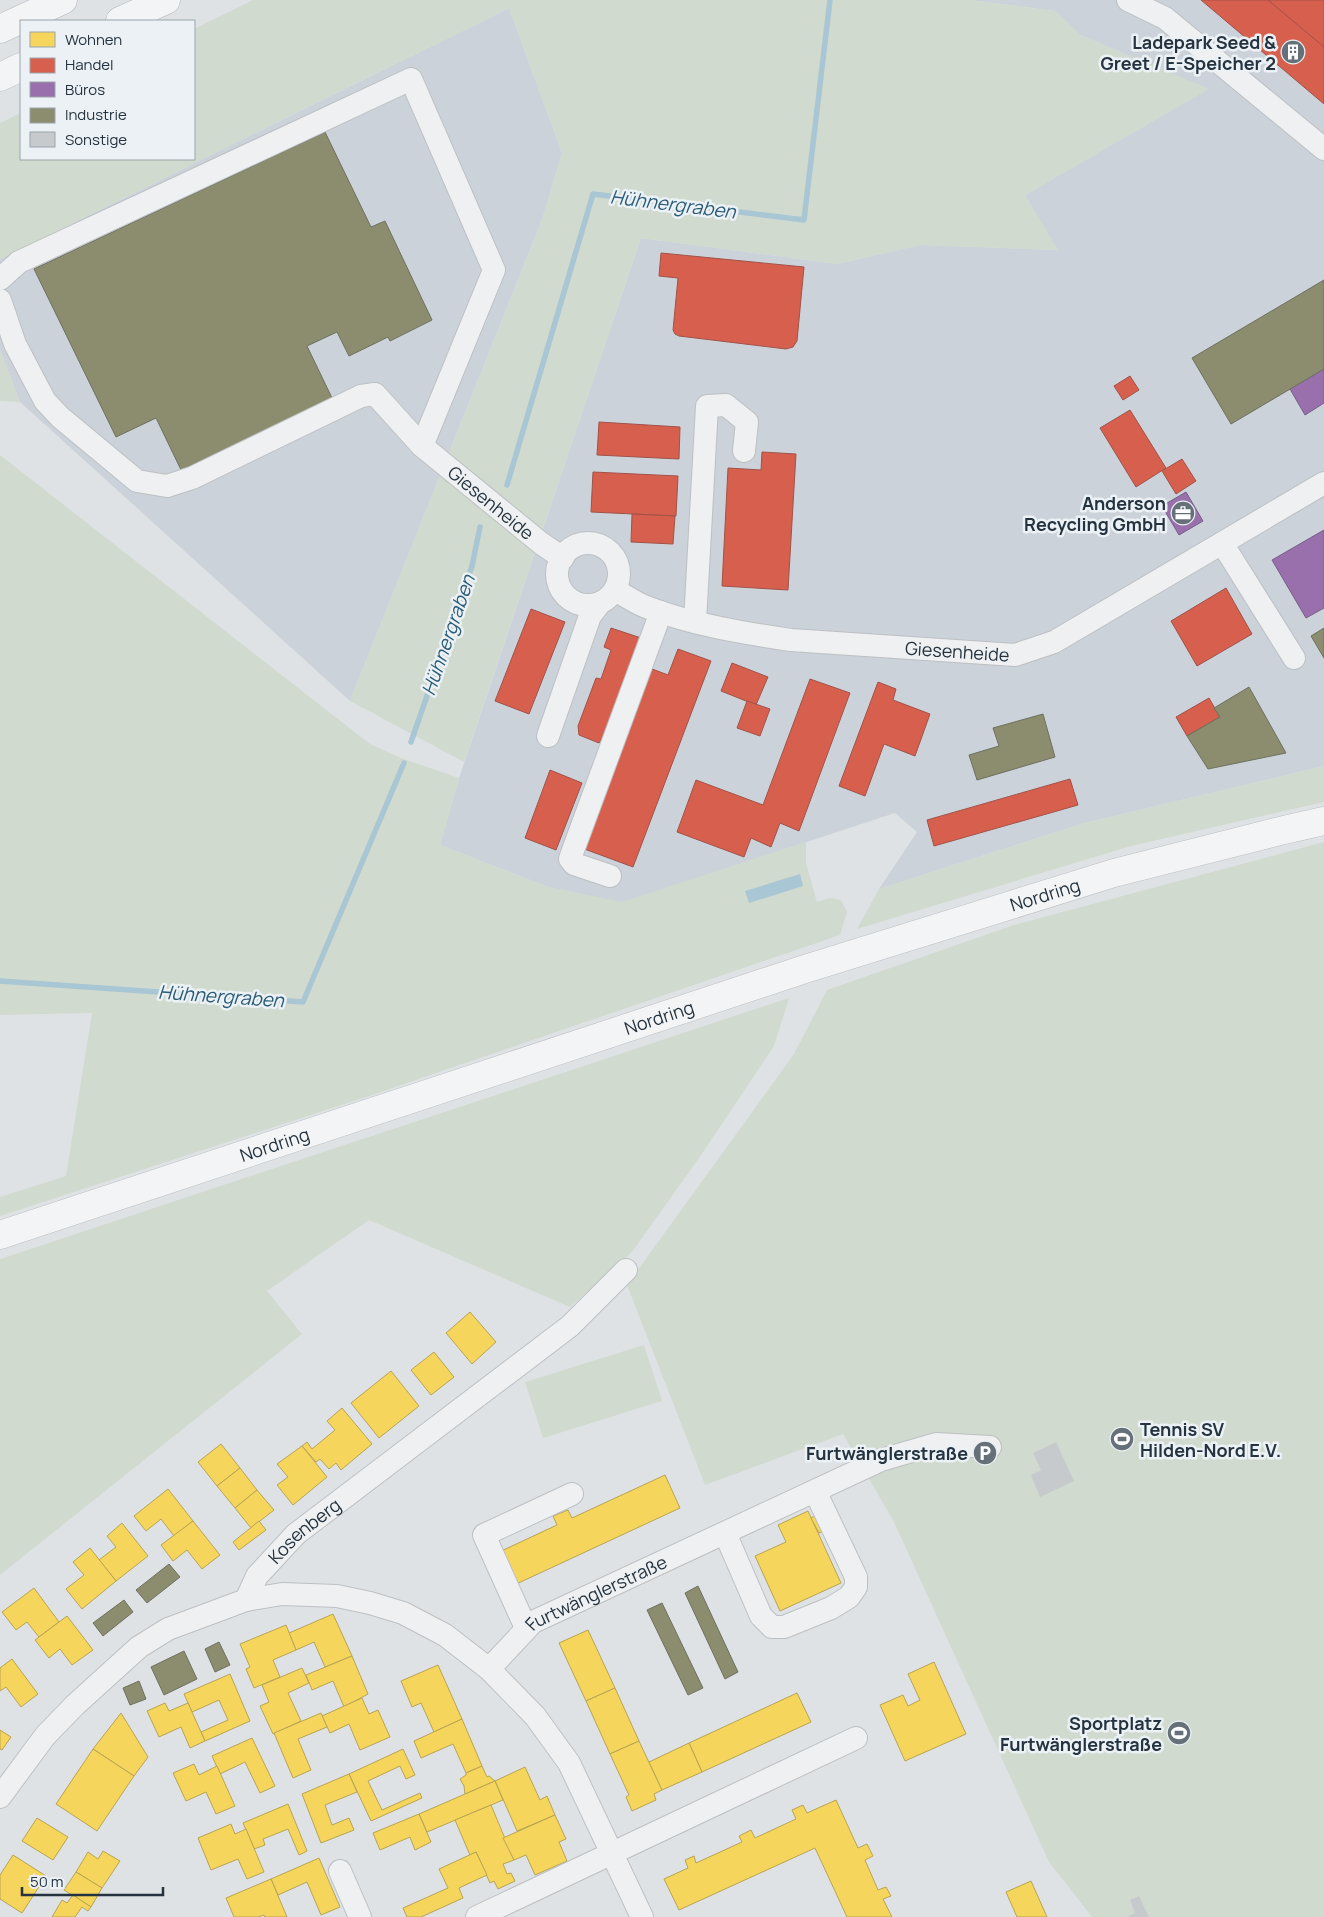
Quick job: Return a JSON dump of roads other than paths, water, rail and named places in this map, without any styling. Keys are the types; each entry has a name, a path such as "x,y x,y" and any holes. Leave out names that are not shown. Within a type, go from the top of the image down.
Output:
{"main road":[{"path":"0,29 63,0"},
{"path":"122,20 166,0"},
{"path":"0,77 20,67"},
{"name":"Nordring","path":"0,1235 855,954 1114,873 1284,830 1324,822"}],"street":[{"path":"1128,0 1165,18 1324,149"},
{"path":"0,278 19,262 411,79 494,270 422,446"},
{"name":"Giesenheide","path":"0,300 15,344 45,401 60,417 137,481 167,486 192,478 361,396 374,394 422,446 538,541 563,558"},
{"path":"695,622 707,406 726,405 747,422 744,451"},
{"name":"Giesenheide","path":"607,597 695,622 755,635 791,640 1015,655 1054,642 1324,483"},
{"path":"1222,543 1294,658"},
{"path":"548,736 575,664 590,616 607,597 619,580 616,560 600,546 590,544 579,545 570,550 558,566 560,586 564,594 581,604 590,605 607,597"},
{"path":"610,876 574,864 570,859 661,612"},
{"name":"Kosenberg","path":"246,1600 256,1576 296,1534 570,1326 626,1270"},
{"name":"Furtwänglerstraße","path":"489,1669 533,1622 881,1460 936,1444 990,1447"},
{"path":"725,1533 761,1616 772,1628 784,1627 832,1608 849,1597 856,1587 856,1577 815,1491"},
{"path":"526,1628 484,1535 572,1494"},
{"path":"0,1797 45,1736 74,1705 139,1647 168,1630 246,1600 282,1594 337,1596 403,1613 444,1635 489,1669 535,1716 569,1763 642,1917"},
{"path":"477,1917 856,1738"},
{"path":"340,1871 360,1917"}],"water":[{"path":"800,874 803,886 749,903 745,891"}],"waterway":[{"name":"Hühnergraben","path":"507,485 593,194 804,220 830,0"},
{"name":"Hühnergraben","path":"411,742 472,566 480,527"},
{"name":"Hühnergraben","path":"0,981 303,1002 404,763"}],"place":[{"name":"Ladepark Seed & Greet / E-Speicher 2","path":"1293,52"},
{"name":"Anderson Recycling GmbH","path":"1183,513"},
{"name":"Tennis SV Hilden-Nord E.V.","path":"1122,1439"},
{"name":"Furtwänglerstraße","path":"985,1453"},
{"name":"Sportplatz Furtwänglerstraße","path":"1179,1733"}]}
